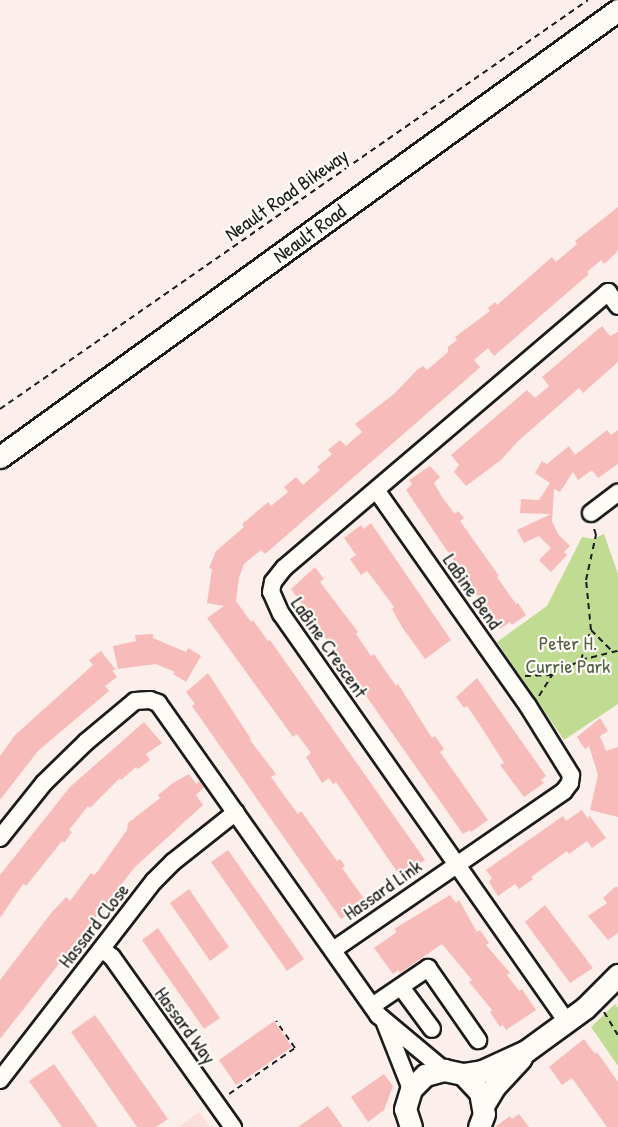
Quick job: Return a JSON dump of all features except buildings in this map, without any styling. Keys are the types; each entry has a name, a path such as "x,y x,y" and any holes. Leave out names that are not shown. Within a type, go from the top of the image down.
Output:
{"main road":[{"name":"Neault Road","path":"0,457 618,10"},
{"path":"481,1120 495,1086 526,1052 567,1022 618,975"},
{"path":"393,1127 409,1108 425,1075 482,1071 526,1052"},
{"path":"453,1072 473,1081 481,1120"}],"street":[{"name":"LaBine Crescent","path":"567,1022 281,614 271,592 273,582 284,568 613,287 618,306"},
{"name":"LaBine Bend","path":"376,490 528,706 571,775 564,791 456,864"},
{"path":"591,513 618,494"},
{"path":"0,838 62,763 122,711 135,701 143,699 158,704 167,713 384,1023 409,1108"},
{"name":"Hassard Close","path":"0,1080 102,950 135,904 173,862 236,812"},
{"name":"Hassard Link","path":"333,950 456,864"},
{"name":"Hassard Way","path":"102,950 112,957 233,1127"},
{"path":"372,1006 428,968 478,1040"},
{"path":"401,987 432,1029"},
{"path":"384,1023 453,1072"}],"path":[{"name":"Neault Road Bikeway","path":"0,409 588,0"},
{"path":"581,660 591,630 586,580 596,535"},
{"path":"591,630 612,651"},
{"path":"519,676 552,675 581,660 618,651"},
{"path":"536,701 552,675"},
{"path":"604,1012 618,1035"},
{"path":"229,1094 295,1048 276,1021"}],"shaded area":[{"path":"199,1112 210,1127 178,1127"}],"green space":[{"name":"Peter H. Currie Park","path":"604,534 618,574 618,704 564,740 497,642 547,606 582,537 593,539"},
{"path":"615,1004 618,1008 618,1066 591,1027"}]}
